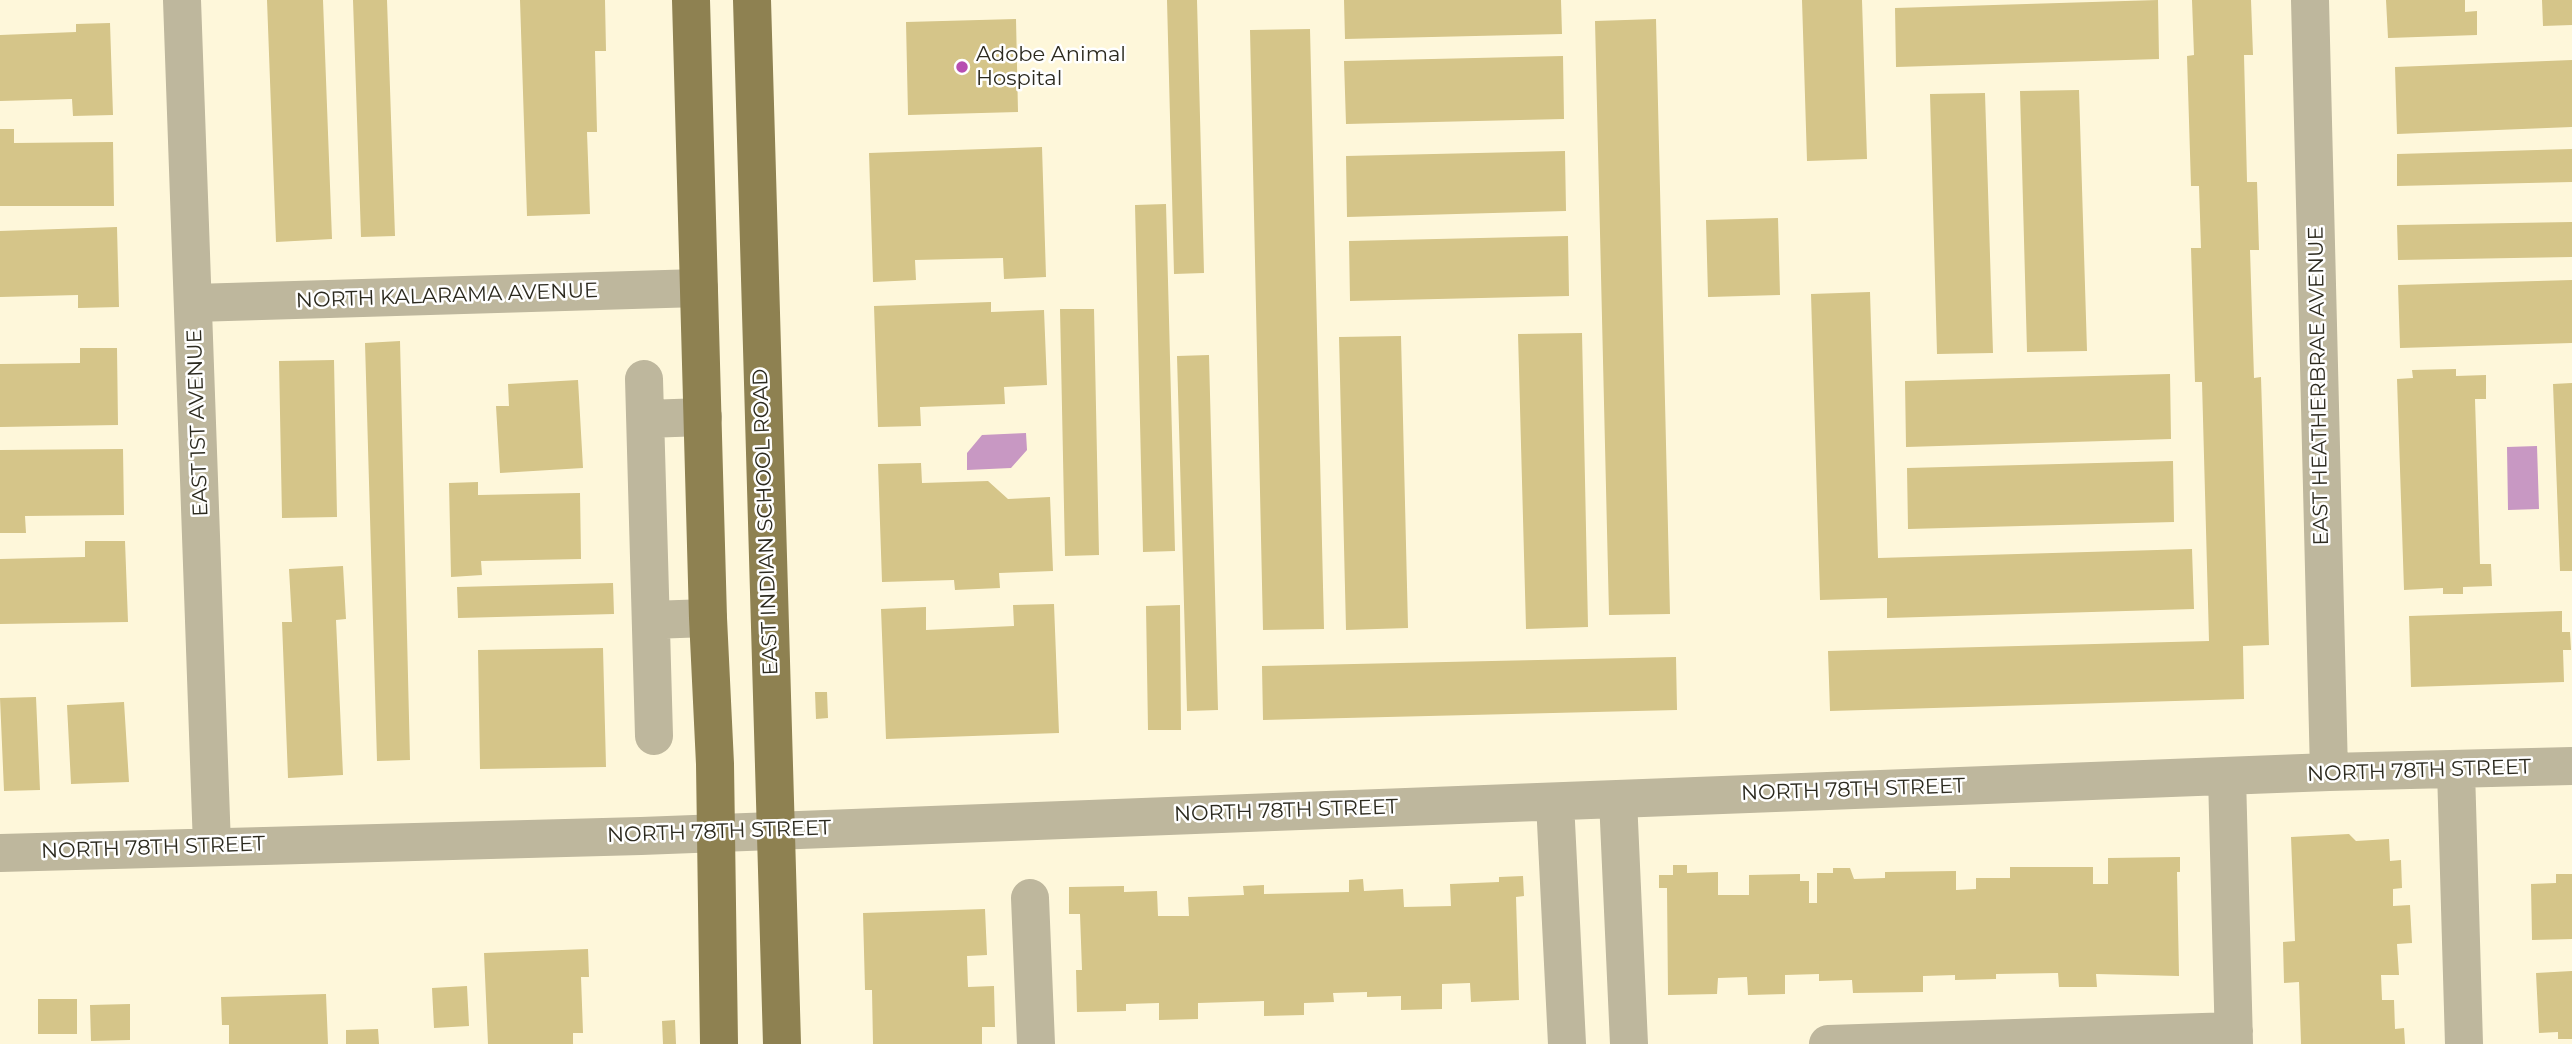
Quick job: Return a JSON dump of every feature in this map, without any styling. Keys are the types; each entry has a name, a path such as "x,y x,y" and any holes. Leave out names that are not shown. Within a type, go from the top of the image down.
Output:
{"main road":[{"path":"691,0 719,1044"},
{"name":"EAST INDIAN SCHOOL ROAD","path":"752,0 782,1044"}],"street":[{"name":"EAST 1ST AVENUE","path":"182,0 212,846"},
{"name":"EAST HEATHERBRAE AVENUE","path":"2309,0 2329,772"},
{"name":"NORTH KALARAMA AVENUE","path":"194,303 699,288"},
{"path":"644,379 653,736"},
{"path":"646,419 703,417"},
{"path":"651,620 708,618"},
{"name":"NORTH 78TH STREET","path":"0,853 775,830 2329,772 2456,771 2572,766"},
{"path":"2456,771 2464,1044"},
{"path":"1828,1044 2234,1037 2227,776"},
{"path":"1618,799 1629,1044"},
{"path":"1555,802 1567,1044"},
{"path":"1030,898 1036,1044"}],"shaded area":[{"path":"1026,433 1027,450 1011,468 967,470 967,453 982,435"},
{"path":"2537,446 2539,509 2508,510 2507,447"}],"building":[{"path":"267,0 323,0 332,239 276,242"},
{"path":"353,0 387,0 395,236 361,237"},
{"path":"520,0 605,0 606,51 595,51 597,132 587,132 590,214 527,216"},
{"path":"1167,0 1197,0 1204,273 1174,274"},
{"path":"1344,0 1561,0 1562,34 1345,39"},
{"path":"1802,0 1862,0 1867,159 1807,161"},
{"path":"2158,0 2159,59 1896,67 1895,8"},
{"path":"2192,0 2251,0 2253,55 2244,55 2247,182 2257,182 2259,250 2250,250 2254,378 2261,377 2269,645 2243,646 2244,699 1830,711 1828,651 2209,641 2202,382 2195,382 2191,248 2201,248 2199,186 2191,186 2187,56 2194,55"},
{"path":"2386,0 2465,0 2465,12 2477,11 2477,35 2388,38"},
{"path":"2542,0 2572,0 2572,25 2543,26"},
{"name":"Adobe Animal Hospital","path":"1016,19 1018,112 908,115 906,22"},
{"path":"1656,19 1670,614 1609,615 1595,21"},
{"path":"110,23 113,115 73,116 72,99 0,101 0,35 76,32 76,24"},
{"path":"1310,29 1324,629 1263,630 1250,30"},
{"path":"1563,56 1564,119 1346,124 1344,61"},
{"path":"2572,60 2572,127 2397,134 2395,67"},
{"path":"2079,90 2087,351 2027,352 2020,91"},
{"path":"1985,93 1993,353 1937,354 1930,94"},
{"path":"0,129 14,129 14,143 113,142 114,206 0,206"},
{"path":"1042,147 1046,277 1004,279 1003,258 915,260 916,280 873,282 869,153"},
{"path":"2572,149 2572,182 2397,186 2397,154"},
{"path":"1565,151 1566,211 1347,217 1346,156"},
{"path":"1166,204 1175,551 1143,552 1135,205"},
{"path":"1778,218 1780,295 1708,297 1706,220"},
{"path":"2572,222 2572,257 2398,260 2397,225"},
{"path":"117,227 119,307 78,308 78,295 0,297 0,231"},
{"path":"1568,236 1569,296 1350,301 1349,241"},
{"path":"2572,280 2572,343 2400,348 2398,285"},
{"path":"1870,292 1878,558 2192,549 2194,609 1887,618 1887,598 1820,600 1811,294"},
{"path":"991,302 991,312 1044,310 1047,385 1004,387 1005,404 920,407 921,426 878,427 874,306"},
{"path":"1060,309 1094,309 1099,555 1065,556"},
{"path":"1582,333 1588,627 1526,629 1518,334"},
{"path":"1401,336 1408,628 1346,630 1339,337"},
{"path":"400,341 410,760 377,761 365,343"},
{"path":"80,348 117,348 118,425 0,427 0,364 80,363"},
{"path":"1209,355 1218,710 1187,711 1177,356"},
{"path":"334,360 337,517 282,518 279,361"},
{"path":"2456,369 2456,376 2486,375 2486,399 2475,399 2480,564 2491,564 2492,586 2463,587 2463,594 2443,594 2443,588 2404,590 2397,379 2413,378 2412,370"},
{"path":"2170,374 2171,439 1906,447 1905,381"},
{"path":"578,380 583,468 500,473 496,406 509,406 508,384"},
{"path":"2572,383 2572,571 2560,571 2553,384"},
{"path":"123,449 124,515 25,516 26,533 0,533 0,450"},
{"path":"2173,461 2174,522 1908,529 1907,468"},
{"path":"921,463 922,483 988,481 1008,499 1050,497 1053,571 999,573 1000,588 955,590 954,580 882,582 878,464"},
{"path":"478,482 478,495 580,493 581,559 481,561 482,575 451,577 449,483"},
{"path":"85,541 125,541 128,622 0,624 0,559 85,557"},
{"path":"343,566 346,619 336,620 343,775 288,778 282,622 292,622 289,569"},
{"path":"613,583 614,614 458,618 457,587"},
{"path":"1054,604 1059,733 886,739 881,609 926,607 926,630 1014,626 1013,605"},
{"path":"1180,605 1181,730 1148,730 1146,606"},
{"path":"2562,611 2562,632 2570,632 2571,650 2563,650 2564,682 2411,687 2409,616"},
{"path":"603,648 606,767 480,769 478,650"},
{"path":"1676,657 1677,710 1263,720 1262,666"},
{"path":"815,692 827,692 828,718 816,719"},
{"path":"36,697 40,790 4,791 0,698"},
{"path":"124,702 129,782 71,784 67,705"},
{"path":"2349,834 2356,841 2389,839 2390,861 2401,860 2402,888 2393,889 2393,906 2410,905 2412,943 2397,944 2399,975 2381,975 2382,1000 2394,1000 2395,1029 2404,1028 2405,1044 2301,1044 2299,982 2284,983 2283,942 2295,941 2291,837"},
{"path":"2180,857 2180,872 2177,872 2179,976 2096,974 2097,987 2059,987 2058,973 1996,974 1996,979 1955,980 1955,975 1923,976 1923,992 1853,993 1852,980 1819,981 1819,974 1785,975 1785,994 1748,995 1747,977 1718,978 1717,994 1668,995 1667,888 1659,888 1659,875 1673,875 1673,865 1687,865 1687,873 1718,872 1718,895 1749,895 1749,875 1800,874 1800,881 1809,881 1809,903 1817,903 1817,873 1833,873 1833,868 1850,868 1854,879 1885,878 1885,872 1956,871 1956,890 1976,889 1976,878 2010,878 2010,867 2093,867 2093,884 2108,884 2108,858"},
{"path":"2556,874 2572,874 2572,939 2532,940 2531,884 2556,883"},
{"path":"1523,876 1524,896 1516,897 1519,1000 1471,1002 1470,983 1442,984 1442,1009 1401,1010 1401,996 1367,997 1367,992 1333,993 1334,1002 1304,1003 1304,1015 1264,1016 1264,1001 1198,1003 1198,1019 1159,1020 1159,1003 1126,1004 1126,1011 1077,1012 1076,970 1082,970 1080,914 1069,914 1069,887 1124,886 1124,892 1157,891 1158,916 1189,916 1188,897 1244,895 1243,886 1264,885 1264,894 1349,892 1349,880 1363,879 1364,891 1403,889 1404,907 1451,906 1450,884 1499,882 1499,877"},
{"path":"985,909 987,955 967,956 968,987 994,986 995,1027 982,1027 982,1044 873,1044 872,990 865,990 863,913"},
{"path":"588,949 589,977 581,977 583,1033 573,1033 573,1044 488,1044 484,953"},
{"path":"2572,971 2572,1039 2558,1039 2558,1032 2539,1033 2536,973"},
{"path":"467,986 469,1026 434,1028 432,988"},
{"path":"326,994 328,1044 229,1044 229,1025 222,1025 221,997"},
{"path":"38,999 77,999 77,1034 38,1034"},
{"path":"130,1004 130,1040 91,1041 90,1005"},
{"path":"675,1020 676,1044 663,1044 662,1021"},
{"path":"378,1029 379,1044 346,1044 346,1030"}],"place":[{"name":"Adobe Animal Hospital","path":"962,67"}]}
